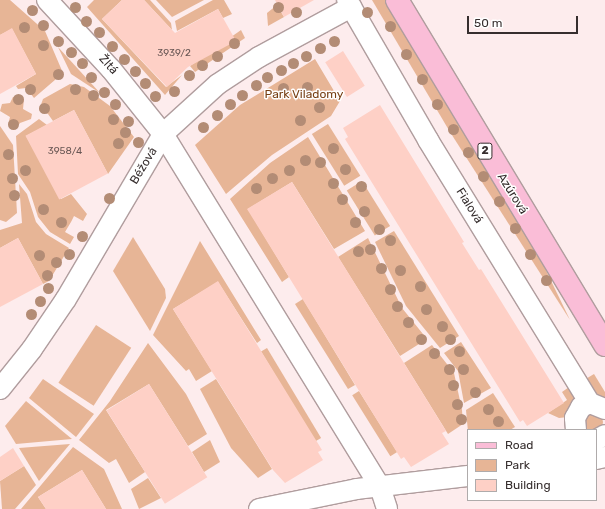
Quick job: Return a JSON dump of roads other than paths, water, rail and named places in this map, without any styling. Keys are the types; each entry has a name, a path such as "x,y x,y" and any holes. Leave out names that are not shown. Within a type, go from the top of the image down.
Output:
{"main road":[{"name":"Azúrová","path":"397,0 605,345"}],"street":[{"name":"Žltá","path":"47,0 112,69 163,134"},
{"name":"Béžová","path":"0,389 32,349 66,299 163,134 205,93 231,75 349,4"},
{"name":"Fialová","path":"349,4 424,133 597,406"},
{"path":"163,134 380,487 387,509"},
{"path":"576,429 577,412 597,406"},
{"path":"260,509 300,499 467,476"}],"park label":[{"name":"Park Viladomy","path":"304,95"}]}
